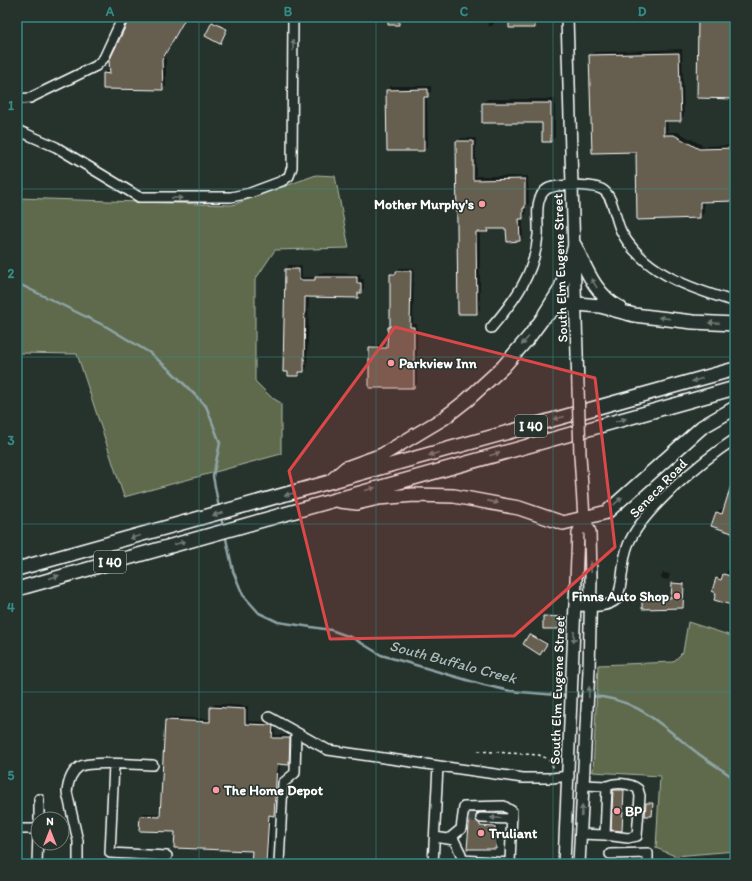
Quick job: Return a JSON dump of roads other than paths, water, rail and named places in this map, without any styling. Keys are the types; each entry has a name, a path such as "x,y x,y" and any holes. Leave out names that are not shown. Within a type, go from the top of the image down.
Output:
{"highway":[{"path":"575,246 594,285 600,293 611,303 634,315"},
{"path":"328,484 346,468 382,455 444,418 503,367 529,337 543,318 560,290 575,246"},
{"path":"543,318 556,307 577,304 600,306 634,315 693,322 735,324"},
{"name":"I 40","path":"17,569 735,370"},
{"name":"I 40","path":"17,589 241,525 735,388"},
{"path":"333,500 357,503 396,496 454,496 519,508 563,523 607,512 702,427 735,408"}],"main road":[{"name":"South Elm Eugene Street","path":"567,17 577,304 580,455 584,518 590,532 590,670 579,864"},
{"name":"South Elm Eugene Street","path":"564,864 574,669 578,533 584,518"}],"street":[{"path":"17,130 56,147 138,197 232,197 250,193 282,181 289,176 292,167 293,17"},
{"path":"17,99 30,98 96,66 104,58 122,19"},
{"path":"491,328 523,286 532,266 538,235 539,200 541,195 549,188 594,186 603,190 610,197 615,220 622,233 633,250 645,261 673,279 701,292 733,301"},
{"name":"Seneca Road","path":"575,606 608,604 617,598 624,556 628,544 639,526 650,513 699,466 735,440"},
{"path":"269,717 328,750 522,778 558,778 569,776"},
{"path":"279,864 283,783 295,773 296,732"},
{"path":"114,764 110,853 167,856"},
{"path":"78,864 78,841 67,792 70,777 78,768 85,765 114,764 153,766"},
{"path":"433,864 438,766"},
{"path":"581,834 628,838 637,836 640,796 638,790 630,785 617,783 608,786 583,785"},
{"path":"605,835 608,786"},
{"path":"39,811 40,799"},
{"path":"434,837 450,838 456,842 462,860 510,863 512,811 504,806 467,805 464,807 466,817 462,825 458,832 450,838"},
{"path":"481,818 512,819"},
{"path":"17,829 30,830"},
{"path":"458,832 462,841 461,854"},
{"path":"37,851 37,864"},
{"path":"610,854 648,853 648,864"}],"waterway":[{"name":"South Buffalo Creek","path":"17,283 107,327 150,353 171,371 206,406 220,443 213,476 219,508"},
{"name":"South Buffalo Creek","path":"221,516 223,527"},
{"name":"South Buffalo Creek","path":"225,534 233,571 243,595 259,613 278,622 331,630 353,638 381,655 484,685 510,691 568,696"},
{"name":"South Buffalo Creek","path":"573,696 584,696"},
{"name":"South Buffalo Creek","path":"591,696 608,698 622,702 648,714 700,755 735,779"}],"tunnel":[{"path":"469,817 481,818"}],"place":[{"name":"Mother Murphy's","path":"482,204"},
{"name":"Parkview Inn","path":"391,363"},
{"name":"Finns Auto Shop","path":"677,596"},
{"name":"The Home Depot","path":"216,790"},
{"name":"BP","path":"617,811"},
{"name":"Truliant","path":"481,833"}]}
